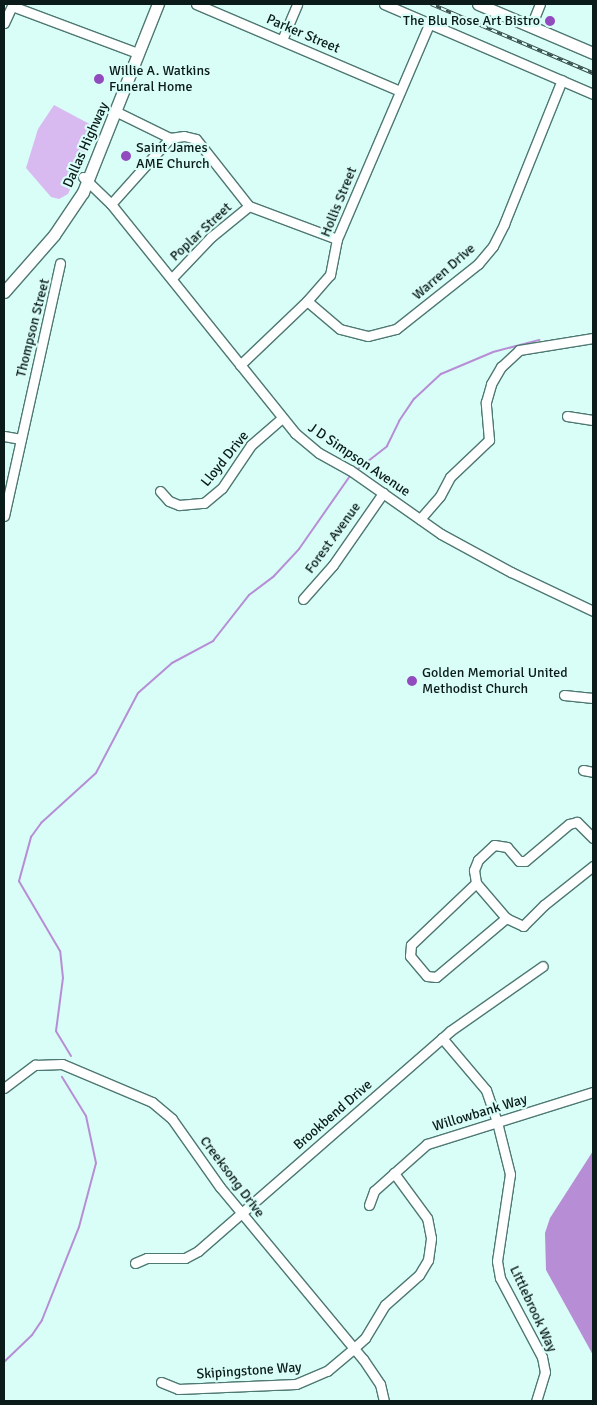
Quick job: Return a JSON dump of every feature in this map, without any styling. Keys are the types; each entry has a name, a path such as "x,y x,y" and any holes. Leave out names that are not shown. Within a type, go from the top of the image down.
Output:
{"main road":[{"name":"Dallas Highway","path":"86,179 158,4"},
{"path":"478,4 593,53"},
{"name":"Dallas Highway","path":"4,292 62,224 86,179 117,112 131,70"}],"street":[{"name":"Parker Street","path":"196,4 400,91"},
{"path":"282,40 297,4"},
{"path":"384,4 593,94"},
{"path":"531,26 540,4"},
{"path":"4,23 12,5 138,54"},
{"name":"Hollis Street","path":"240,365 308,301 330,275 337,239 429,24"},
{"name":"Warren Drive","path":"308,301 340,329 368,336 396,330 478,264 493,246 504,224 562,80"},
{"path":"117,112 170,138 196,139 249,206 337,239"},
{"path":"111,204 170,138"},
{"name":"J D Simpson Avenue","path":"86,179 111,204 172,278 282,418 318,452 383,492 420,519 511,572 593,611"},
{"name":"Poplar Street","path":"172,278 211,237 249,206"},
{"name":"Thompson Street","path":"4,516 60,263"},
{"path":"420,519 440,496 450,478 489,440 488,393 501,367 519,350 593,338"},
{"path":"567,416 593,420"},
{"name":"Lloyd Drive","path":"160,491 169,501 179,505 204,503 222,488 251,444 282,418"},
{"path":"4,436 21,439"},
{"name":"Forest Avenue","path":"303,598 333,565 383,492"},
{"path":"564,695 593,698"},
{"path":"582,770 593,772"},
{"path":"593,838 577,822 569,824 525,861 519,861 507,847 494,845 478,860 474,870 476,884 506,918 523,926 544,905 593,866"},
{"path":"476,884 411,945 410,956 427,976 436,977 506,918"},
{"name":"Brookbend Drive","path":"135,1264 147,1258 185,1258 241,1214 442,1038 543,966"},
{"name":"Littlebrook Way","path":"442,1038 486,1090 497,1122 510,1174 497,1261 500,1278 542,1358 545,1372 536,1401"},
{"name":"Creeksong Drive","path":"4,1088 24,1070 49,1062 62,1064 152,1102 172,1119 241,1214 354,1348 380,1384 384,1401"},
{"name":"Willowbank Way","path":"369,1205 374,1191 427,1144 593,1092"},
{"name":"Skipingstone Way","path":"161,1382 178,1389 296,1384 327,1371 354,1348 365,1338 385,1306 419,1275 428,1260 431,1238 427,1218 394,1173"}],"shaded area":[{"path":"54,105 97,128 68,194 59,199 51,197 26,168 38,129"},
{"path":"593,1151 593,1355 546,1270 545,1233 550,1218"}],"waterway":[{"path":"358,469 387,446 399,421 414,399 441,374 493,352 539,340"},
{"path":"71,1056 56,1031 63,978 60,951 19,881 31,837 41,823 96,773 138,693 172,663 213,641 249,595 274,576 299,549 350,476"},
{"path":"4,1362 32,1335 42,1320 79,1227 96,1163 86,1116 62,1077"}],"railway":[{"path":"431,4 593,73"}],"place":[{"name":"The Blu Rose Art Bistro","path":"550,21"},
{"name":"Willie A. Watkins Funeral Home","path":"99,79"},
{"name":"Saint James AME Church","path":"126,156"},
{"name":"Golden Memorial United Methodist Church","path":"412,681"}]}
